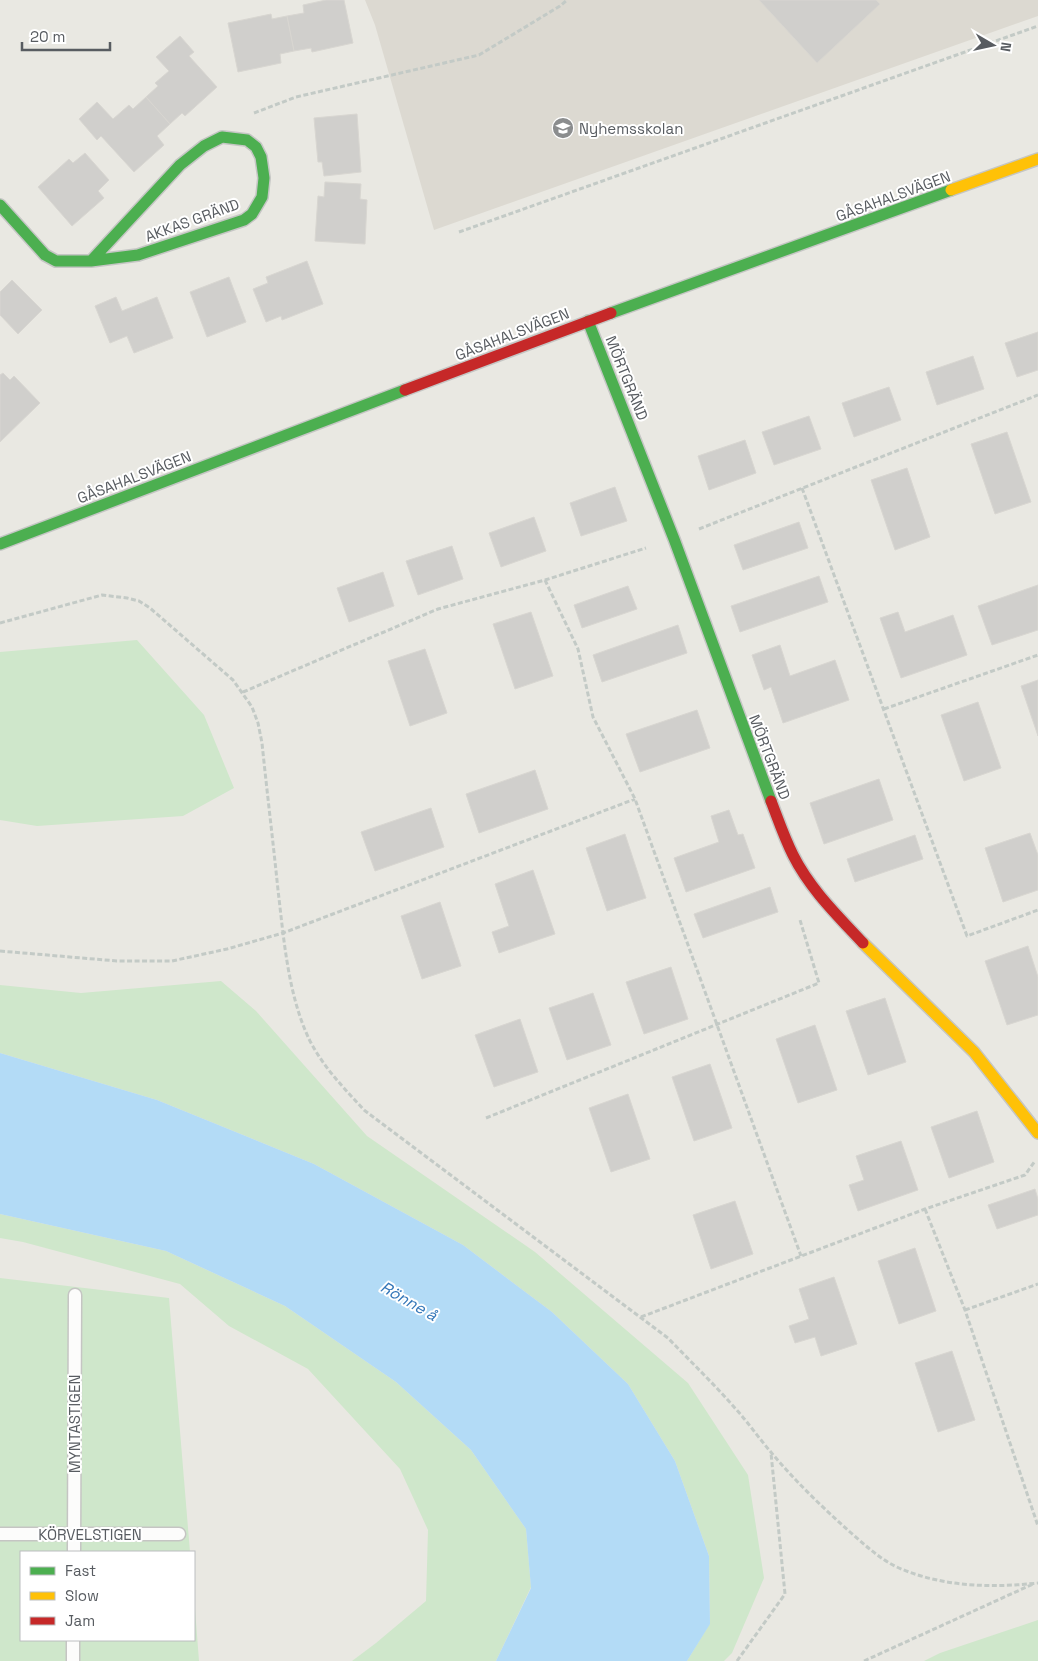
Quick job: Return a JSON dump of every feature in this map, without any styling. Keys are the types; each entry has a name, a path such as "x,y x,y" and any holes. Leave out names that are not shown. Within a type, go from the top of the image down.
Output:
{"street":[{"name":"AKKAS GRÄND","path":"0,205 49,258 56,261 91,261 138,255 248,217 260,203 264,191 264,171 261,157 256,147 247,140 229,137 218,139 204,146 180,164 91,261"},
{"name":"GÅSAHALSVÄGEN","path":"0,544 588,321 1038,159"},
{"name":"MÖRTGRÄND","path":"588,321 674,539 760,775 793,855 810,884 870,950 974,1052 1038,1133"}],"lane":[{"name":"MYNTASTIGEN","path":"74,1551 75,1295"},
{"name":"KÖRVELSTIGEN","path":"0,1534 179,1534"},
{"path":"73,1641 73,1661"}],"path":[{"path":"253,113 296,96 479,55 567,0"},
{"path":"459,232 1038,26"},
{"path":"243,692 438,609 546,580 674,539 1038,395"},
{"path":"802,488 967,936 1038,910"},
{"path":"546,580 578,649 593,718 635,800 801,1256"},
{"path":"0,623 94,597 115,596 127,598 139,601 150,608 234,680 252,707 262,743 283,933 299,1014 310,1041 324,1065 364,1110 668,1338 734,1407 811,1497 875,1554 898,1568 920,1576 949,1582 994,1586 1037,1583"},
{"path":"884,709 1038,655"},
{"path":"0,950 117,961 172,961 227,949 283,933 635,800"},
{"path":"486,1118 819,983 800,920"},
{"path":"641,1317 925,1209 1025,1175 1038,1157"},
{"path":"925,1209 965,1310 1038,1526"},
{"path":"965,1310 1038,1284"},
{"path":"737,1661 785,1594 771,1452"},
{"path":"864,1661 1037,1583"}],"shaded area":[{"name":"Nyhemsskolan","path":"365,0 1038,0 1038,16 434,230 375,25"}],"green space":[{"path":"137,640 204,715 234,788 183,816 37,826 0,820 0,652"},
{"path":"221,981 256,1011 367,1136 535,1252 688,1383 748,1475 764,1578 732,1653 724,1661 687,1661 710,1623 709,1556 675,1461 628,1384 552,1312 463,1245 314,1164 157,1100 0,1053 0,985 81,993"},
{"path":"0,1214 166,1251 285,1306 396,1382 471,1450 526,1529 531,1587 496,1661 352,1661 426,1601 428,1530 400,1469 308,1369 229,1326 180,1284 23,1242 0,1238"},
{"path":"0,1278 169,1298 190,1551 20,1551 20,1641 195,1641 195,1609 199,1661 0,1661"},
{"path":"1038,1620 1038,1661 924,1661 940,1653"}],"water":[{"name":"Rönne å","path":"0,1053 157,1100 314,1164 463,1245 552,1312 628,1384 675,1461 709,1556 710,1624 687,1661 496,1661 531,1588 526,1529 471,1450 396,1382 285,1306 166,1251 0,1214"}],"building":[{"path":"326,0 344,0 353,43 312,52 311,48 294,51 287,16 304,13 303,5"},
{"path":"759,0 876,0 880,4 817,63"},
{"path":"271,14 272,19 287,16 294,51 280,54 281,63 238,72 228,23"},
{"path":"180,36 194,52 189,56 217,87 185,116 182,113 170,124 146,97 158,86 155,83 169,71 156,57"},
{"path":"146,97 170,124 157,136 164,145 134,172 101,136 97,140 79,119 97,102 113,119 129,105 133,109"},
{"path":"357,114 361,172 324,176 322,162 318,162 314,118"},
{"path":"85,153 109,180 98,191 104,198 72,226 38,187 69,159 73,163"},
{"path":"325,182 361,184 360,199 367,200 365,244 315,241 318,196 324,197"},
{"path":"307,261 323,304 282,320 281,316 266,322 253,289 268,283 266,277"},
{"path":"229,277 246,322 207,337 190,292"},
{"path":"12,280 42,310 18,334 0,315 0,292"},
{"path":"116,297 122,311 157,297 173,338 134,353 127,336 110,343 95,306"},
{"path":"1038,332 1038,370 1017,377 1005,343"},
{"path":"973,356 984,389 937,405 926,372"},
{"path":"3,373 10,380 14,376 40,403 0,442 0,375"},
{"path":"889,387 901,420 854,437 842,403"},
{"path":"809,416 821,449 774,465 762,432"},
{"path":"1007,432 1031,502 995,514 971,444"},
{"path":"745,440 756,473 709,490 698,456"},
{"path":"907,468 930,537 895,550 871,480"},
{"path":"615,487 627,521 581,536 570,503"},
{"path":"534,517 546,551 501,567 489,533"},
{"path":"799,522 808,548 743,570 734,545"},
{"path":"452,546 463,579 418,595 406,561"},
{"path":"383,572 394,606 349,622 337,588"},
{"path":"819,576 828,602 740,632 731,606"},
{"path":"1038,585 1038,630 992,645 978,606"},
{"path":"628,586 637,609 582,628 574,605"},
{"path":"531,612 553,676 515,689 493,624"},
{"path":"898,612 905,632 953,615 967,655 901,678 880,618"},
{"path":"678,625 687,653 602,682 593,655"},
{"path":"780,645 790,676 835,660 849,700 783,723 771,687 764,690 752,655"},
{"path":"425,649 447,713 410,726 388,661"},
{"path":"1038,680 1038,736 1021,686"},
{"path":"978,702 1001,768 964,781 941,715"},
{"path":"697,710 710,748 640,772 626,734"},
{"path":"535,770 548,809 479,833 466,794"},
{"path":"879,779 893,820 824,844 810,803"},
{"path":"431,808 444,847 375,871 361,832"},
{"path":"729,810 738,835 743,834 755,868 686,892 674,858 719,842 711,816"},
{"path":"1030,833 1038,855 1038,890 1003,902 985,848"},
{"path":"625,834 646,898 607,911 586,848"},
{"path":"915,835 923,859 855,882 847,859"},
{"path":"533,870 555,934 499,953 492,932 509,926 495,884"},
{"path":"770,887 778,912 703,938 694,914"},
{"path":"440,902 461,966 422,979 401,916"},
{"path":"1028,946 1038,977 1038,1015 1007,1025 985,961"},
{"path":"671,967 688,1019 644,1034 626,982"},
{"path":"593,993 611,1045 567,1060 549,1008"},
{"path":"885,998 906,1062 868,1075 846,1011"},
{"path":"520,1019 538,1072 494,1087 475,1035"},
{"path":"815,1025 837,1090 798,1103 776,1039"},
{"path":"710,1064 732,1128 694,1141 672,1077"},
{"path":"628,1094 650,1159 611,1172 589,1108"},
{"path":"977,1111 994,1162 949,1178 931,1127"},
{"path":"901,1141 918,1190 858,1211 849,1185 864,1180 856,1156"},
{"path":"1035,1189 1038,1199 1038,1215 997,1229 988,1205"},
{"path":"735,1201 753,1254 711,1269 693,1215"},
{"path":"915,1248 936,1311 899,1324 878,1261"},
{"path":"834,1277 857,1344 821,1356 815,1337 795,1343 789,1326 809,1319 799,1289"},
{"path":"952,1351 975,1420 938,1432 915,1363"}],"traffic: fast":[{"path":"0,205 45,255 56,261 91,261 138,255 244,220 252,214 262,197 264,178 261,157 256,147 247,140 222,137 204,146 180,165 91,261"},
{"path":"611,313 951,190"},
{"path":"588,321 674,539 771,801"},
{"path":"0,544 405,390"}],"traffic: slow":[{"path":"951,190 1038,159"},
{"path":"863,943 974,1052 1038,1133"}],"traffic: jam":[{"path":"405,390 611,313"},
{"path":"771,801 787,842 807,879 863,943"}],"place":[{"name":"Nyhemsskolan","path":"563,128"}]}
